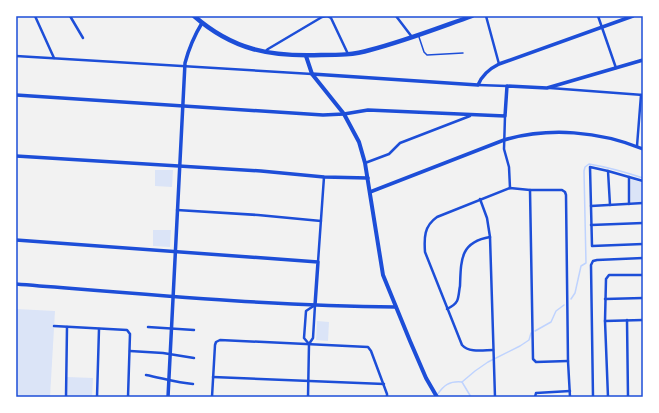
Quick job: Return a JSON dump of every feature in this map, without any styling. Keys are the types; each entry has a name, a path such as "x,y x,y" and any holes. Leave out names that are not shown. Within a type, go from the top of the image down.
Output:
{"main road":[{"path":"194,16 212,31 249,48 265,53 306,56 348,54 369,51 472,16"},
{"path":"306,56 312,74 344,114 359,142 366,163 383,275 416,354 437,397"}],"street":[{"path":"35,16 54,58"},
{"path":"70,16 83,38"},
{"path":"265,53 268,49 287,37 322,17 327,16 331,18 348,54"},
{"path":"396,16 412,37"},
{"path":"486,16 499,64"},
{"path":"598,16 601,28 617,68"},
{"path":"478,85 483,75 488,70 499,64 633,16"},
{"path":"168,397 184,66 188,49 193,37 202,23"},
{"path":"16,56 642,95 637,146"},
{"path":"548,88 643,60"},
{"path":"507,86 504,149 509,167 510,188"},
{"path":"16,95 323,115 344,114 368,110 470,116 505,116"},
{"path":"366,163 389,154 400,143 470,116"},
{"path":"370,192 504,140 522,135 564,132 587,134 643,148"},
{"path":"16,156 324,177 368,178"},
{"path":"643,181 590,167 591,244 594,246 643,244"},
{"path":"608,171 610,205"},
{"path":"308,344 313,338 324,177"},
{"path":"629,177 629,204"},
{"path":"493,350 469,350 462,346 425,252 424,238 426,229 432,220 437,217 510,188 530,190 562,190 566,195 568,362 570,397"},
{"path":"530,190 533,358 536,362 568,362"},
{"path":"480,199 487,218 490,237 495,397"},
{"path":"591,206 643,203"},
{"path":"177,210 321,220"},
{"path":"591,225 643,223"},
{"path":"447,309 457,301 464,251 470,244 477,240 490,237"},
{"path":"16,240 318,262"},
{"path":"593,397 591,265 593,261 597,260 643,258"},
{"path":"608,397 605,300 607,276 643,275"},
{"path":"16,284 315,305 396,307"},
{"path":"605,300 643,298"},
{"path":"308,397 308,344 304,338 306,311 315,305"},
{"path":"627,320 628,397"},
{"path":"606,321 643,320"},
{"path":"54,326 129,332 130,351 128,397"},
{"path":"66,397 68,327"},
{"path":"148,327 194,330"},
{"path":"97,397 100,329"},
{"path":"212,397 215,345 216,342 220,340 368,347 384,384 387,397"},
{"path":"130,351 170,354 194,358"},
{"path":"146,375 178,383 193,384"},
{"path":"213,377 384,384"},
{"path":"535,397 536,393 570,391"}],"lane":[{"path":"418,35 424,52 427,55 463,53"}],"shaded area":[{"path":"155,170 173,170 172,187 155,186"},
{"path":"631,179 643,183 643,202 631,202"},
{"path":"153,230 171,230 170,247 153,246"},
{"path":"16,309 55,311 50,397 16,397"},
{"path":"317,321 329,322 328,341 316,340"},
{"path":"67,377 93,378 92,397 67,397"}],"waterway":[{"path":"571,299 575,293 581,266 586,263 585,167 589,164 596,165 643,178"},
{"path":"535,331 551,322 556,311 564,305"},
{"path":"462,382 488,362 529,340 531,333"},
{"path":"437,395 447,384 462,382 471,397"}]}
